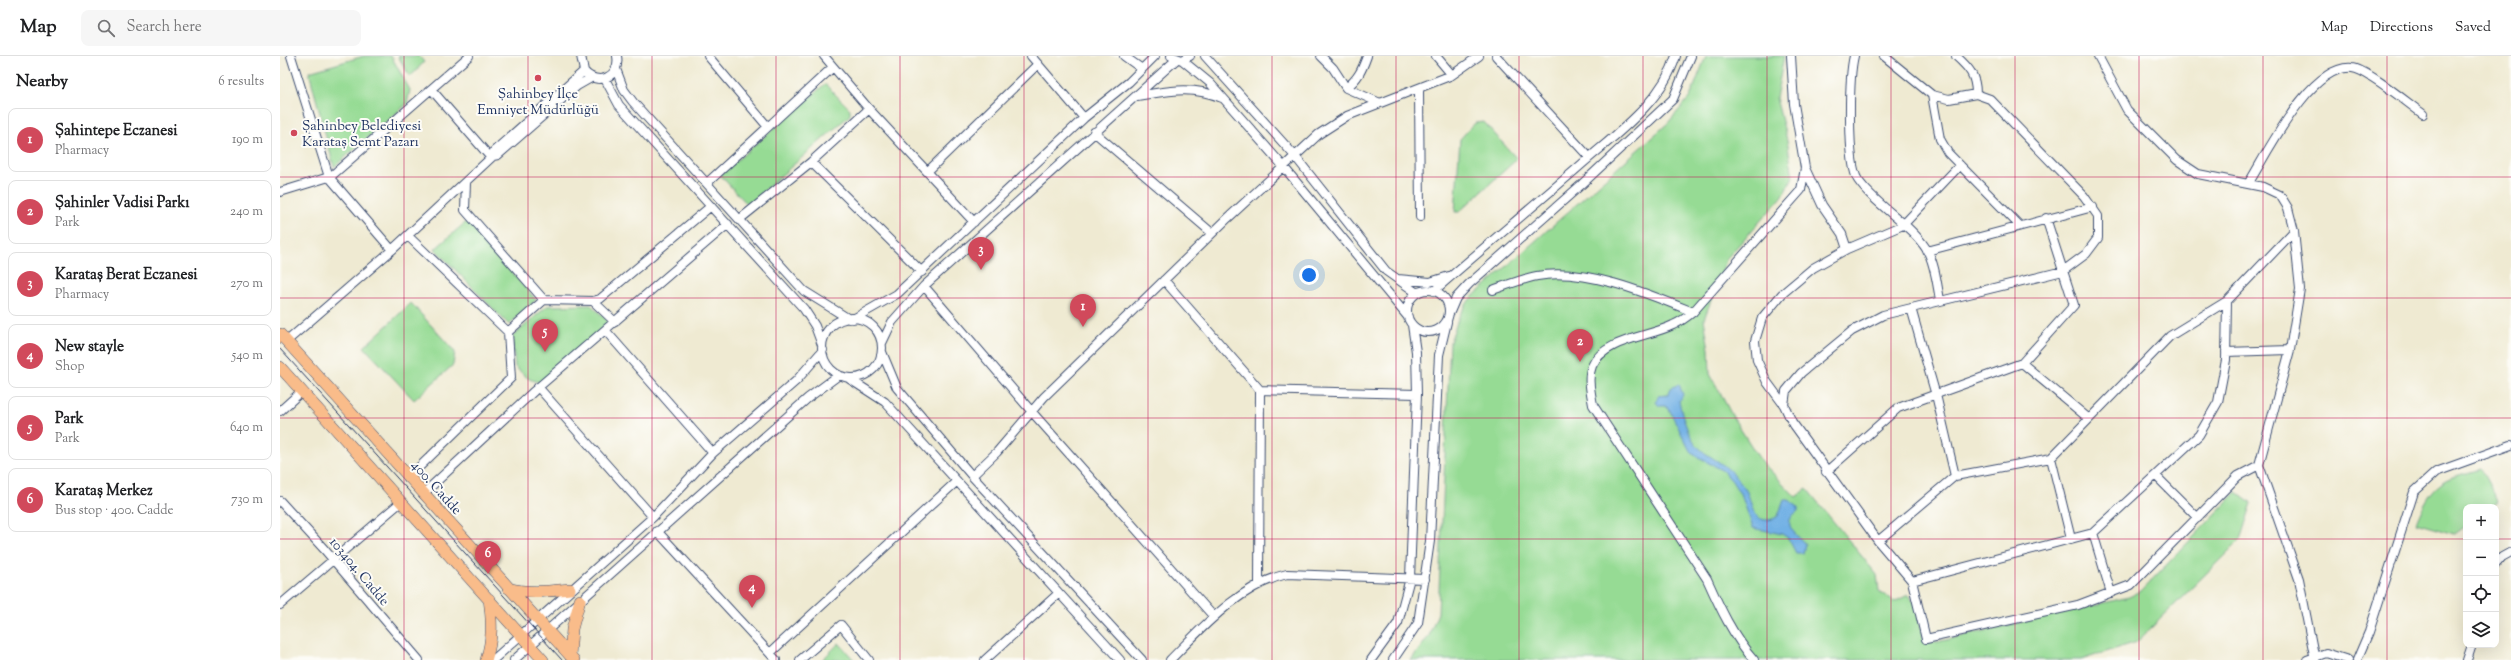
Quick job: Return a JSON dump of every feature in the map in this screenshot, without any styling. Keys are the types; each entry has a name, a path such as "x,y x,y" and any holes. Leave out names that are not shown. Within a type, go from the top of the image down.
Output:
{"main road":[{"name":"400. Cadde","path":"283,338 572,658"},
{"path":"280,367 489,598 543,660"},
{"path":"508,588 518,591 544,592 570,589"},
{"path":"486,660 492,642 492,620 489,598"},
{"path":"572,658 572,629 580,600"}],"street":[{"path":"291,56 329,177 392,250"},
{"path":"280,192 329,177 469,56"},
{"path":"617,56 616,69 628,96 804,291 851,319 867,322 874,328 882,343"},
{"path":"708,56 768,127"},
{"path":"824,56 869,108 974,222"},
{"path":"1032,56 1084,118"},
{"path":"1124,56 1142,69"},
{"path":"492,660 570,589 653,517 713,453 796,381 822,348 825,335 831,327 851,319 897,294 1084,118 1142,69 1155,56"},
{"path":"1142,660 972,476 897,388 882,352 882,343 892,322 924,286 1094,132 1137,96 1177,58 1190,56"},
{"path":"1205,56 1294,155 1386,271 1417,293"},
{"path":"1321,56 1333,68 1346,88 1380,103"},
{"path":"1346,88 1354,82 1361,72 1367,56"},
{"path":"1436,56 1452,75"},
{"path":"972,476 1032,412 1044,397 1212,233 1294,155 1319,134 1346,116 1452,75 1479,56"},
{"path":"1496,56 1590,157"},
{"path":"1434,291 1590,157 1653,98 1671,73 1676,56"},
{"path":"1393,660 1418,623 1430,541 1438,355 1446,322 1456,298 1469,284 1580,185 1673,99 1691,56"},
{"path":"1791,56 1794,104 1805,168 1822,206 1842,234 1847,248"},
{"path":"1854,56 1851,69 1851,129 1852,157 1857,179 1927,251 1940,300"},
{"path":"1784,405 1786,391 1801,373 1847,335 1883,315 1940,300 2064,272 2086,254 2098,238 2098,216 2093,207 1990,99 1976,94 1949,99 1932,95 1884,56"},
{"path":"1956,56 1972,71 1976,84 1976,94"},
{"path":"2098,56 2127,110 2177,160 2198,174 2263,187 2280,195 2288,208 2294,231 2300,289 2290,350 2259,465 2299,579 2312,659 2326,653 2348,660"},
{"path":"579,58 584,71 591,78"},
{"path":"1177,58 1210,83 1225,100 1283,166 1408,317 1412,325 1416,352 1417,394 1410,578 1398,623 1371,660"},
{"path":"928,172 1038,64"},
{"path":"707,183 833,67"},
{"path":"2248,184 2286,121 2312,88 2333,71 2352,68 2364,73 2423,114"},
{"path":"283,338 392,250 492,157 498,155 577,86 591,78 605,79 616,69"},
{"path":"492,157 494,151 584,71"},
{"path":"605,79 620,105 804,309 815,326 826,363 839,375 848,378 885,402 1120,660"},
{"path":"1137,96 1184,88 1205,91 1225,100"},
{"path":"431,89 492,157"},
{"path":"1419,89 1420,217"},
{"path":"1932,95 1940,139 1960,165 2019,225"},
{"path":"740,219 811,162 869,108"},
{"path":"1094,132 1212,233"},
{"path":"811,162 922,272"},
{"path":"1960,165 1903,225 1847,248 1803,276 1782,294 1762,318 1755,341 1757,360 1768,382 1784,405 1792,422 1826,472 1878,541 1912,581 1926,639 2078,606 2131,585 2238,476 2259,465"},
{"path":"1754,660 1741,646 1719,606 1707,579 1593,405 1589,383 1592,366 1602,354 1619,344 1672,326 1693,312 1801,190 1805,168"},
{"path":"466,182 465,210 544,300"},
{"path":"508,332 544,300 593,301 600,299 711,206"},
{"path":"1927,251 2019,225 2093,207"},
{"path":"1826,472 1898,408 2022,363 2074,305 2046,218"},
{"path":"423,494 538,388 728,224"},
{"path":"1878,541 1955,476 2051,458 2088,418 2170,336 2227,301 2294,231"},
{"path":"408,236 508,332 511,378 408,478"},
{"path":"1398,279 1430,282 1453,274"},
{"path":"1493,290 1537,276 1558,274 1619,286 1658,297 1693,312"},
{"path":"1164,280 1260,390 1259,585"},
{"path":"924,286 1032,412 1214,617"},
{"path":"1408,317 1407,308 1410,300 1417,293 1425,290 1442,294 1448,303 1450,312"},
{"path":"593,301 615,322"},
{"path":"1912,581 2093,533 2199,435 2218,402 2226,352 2227,301"},
{"path":"1911,308 1936,393 1955,476"},
{"path":"1412,325 1427,333 1442,328 1446,322"},
{"path":"606,330 713,453"},
{"path":"2226,352 2290,350"},
{"path":"848,378 858,378 874,369 882,352"},
{"path":"2022,363 2088,418"},
{"path":"514,660 808,398 839,375"},
{"path":"538,388 653,517"},
{"path":"1260,390 1417,394"},
{"path":"280,411 302,391"},
{"path":"2358,660 2369,632 2414,492 2436,472 2511,446"},
{"path":"2051,458 2071,539"},
{"path":"2156,476 2198,518"},
{"path":"770,653 957,481"},
{"name":"103404. Cadde","path":"280,501 419,660"},
{"path":"280,605 401,502"},
{"path":"657,531 776,660"},
{"path":"2093,533 2112,592"},
{"path":"2499,560 2502,556 2511,552"},
{"path":"1170,660 1214,617 1271,578 1287,574 1424,579"},
{"path":"985,660 1059,593"},
{"path":"800,660 841,625 869,660"},
{"path":"2468,660 2471,648"}],"green space":[{"path":"364,56 391,56 410,90 407,104 334,167 309,72"},
{"path":"398,56 419,56 424,62 410,77"},
{"path":"1706,56 1784,56 1776,98 1787,140 1793,177 1782,197 1727,258 1704,319 1709,349 1710,374 1734,419 1761,461 1796,497 1807,489 1877,575 1879,591 1894,602 1908,595 1915,603 1925,642 1937,642 2129,597 2141,591 2237,492 2252,503 2240,540 2137,642 2081,660 1411,660 1429,636 1438,613 1450,342 1460,314 1470,299 1668,123 1690,97"},
{"path":"825,84 850,109 850,115 748,205 720,175"},
{"path":"1484,122 1517,159 1459,212 1455,212 1460,139 1475,123"},
{"path":"467,221 536,300 509,325 435,249"},
{"path":"411,303 455,352 453,365 414,400 364,347"},
{"path":"591,305 609,322 541,383 529,379 515,367 512,337 547,306"},
{"path":"2481,469 2499,502 2496,504 2463,504 2463,527 2454,534 2416,523 2427,499 2433,491 2447,480"},
{"path":"839,643 854,660 822,660"}],"water":[{"path":"1679,384 1683,395 1679,401 1688,430 1695,443 1705,453 1727,468 1734,475 1746,490 1756,515 1760,519 1766,520 1778,516 1784,500 1789,500 1798,507 1798,511 1790,520 1790,525 1794,533 1805,544 1803,553 1796,553 1788,538 1782,534 1753,528 1742,497 1732,481 1723,471 1691,453 1669,409 1665,406 1659,406 1656,402 1658,396 1668,395 1671,388"}],"tram line":[{"path":"280,349 562,660"}],"place":[{"name":"Şahinbey İlçe Emniyet Müdürlüğü","path":"538,78"},
{"name":"Şahinbey Belediyesi Karataş Semt Pazarı","path":"294,133"},
{"name":"Karataş Berat Eczanesi","path":"981,270"},
{"name":"Şahintepe Eczanesi","path":"1083,327"},
{"name":"Park","path":"545,352"},
{"name":"Şahinler Vadisi Parkı","path":"1580,362"},
{"name":"Karataş Merkez","path":"488,574"},
{"name":"New stayle","path":"752,608"}]}
